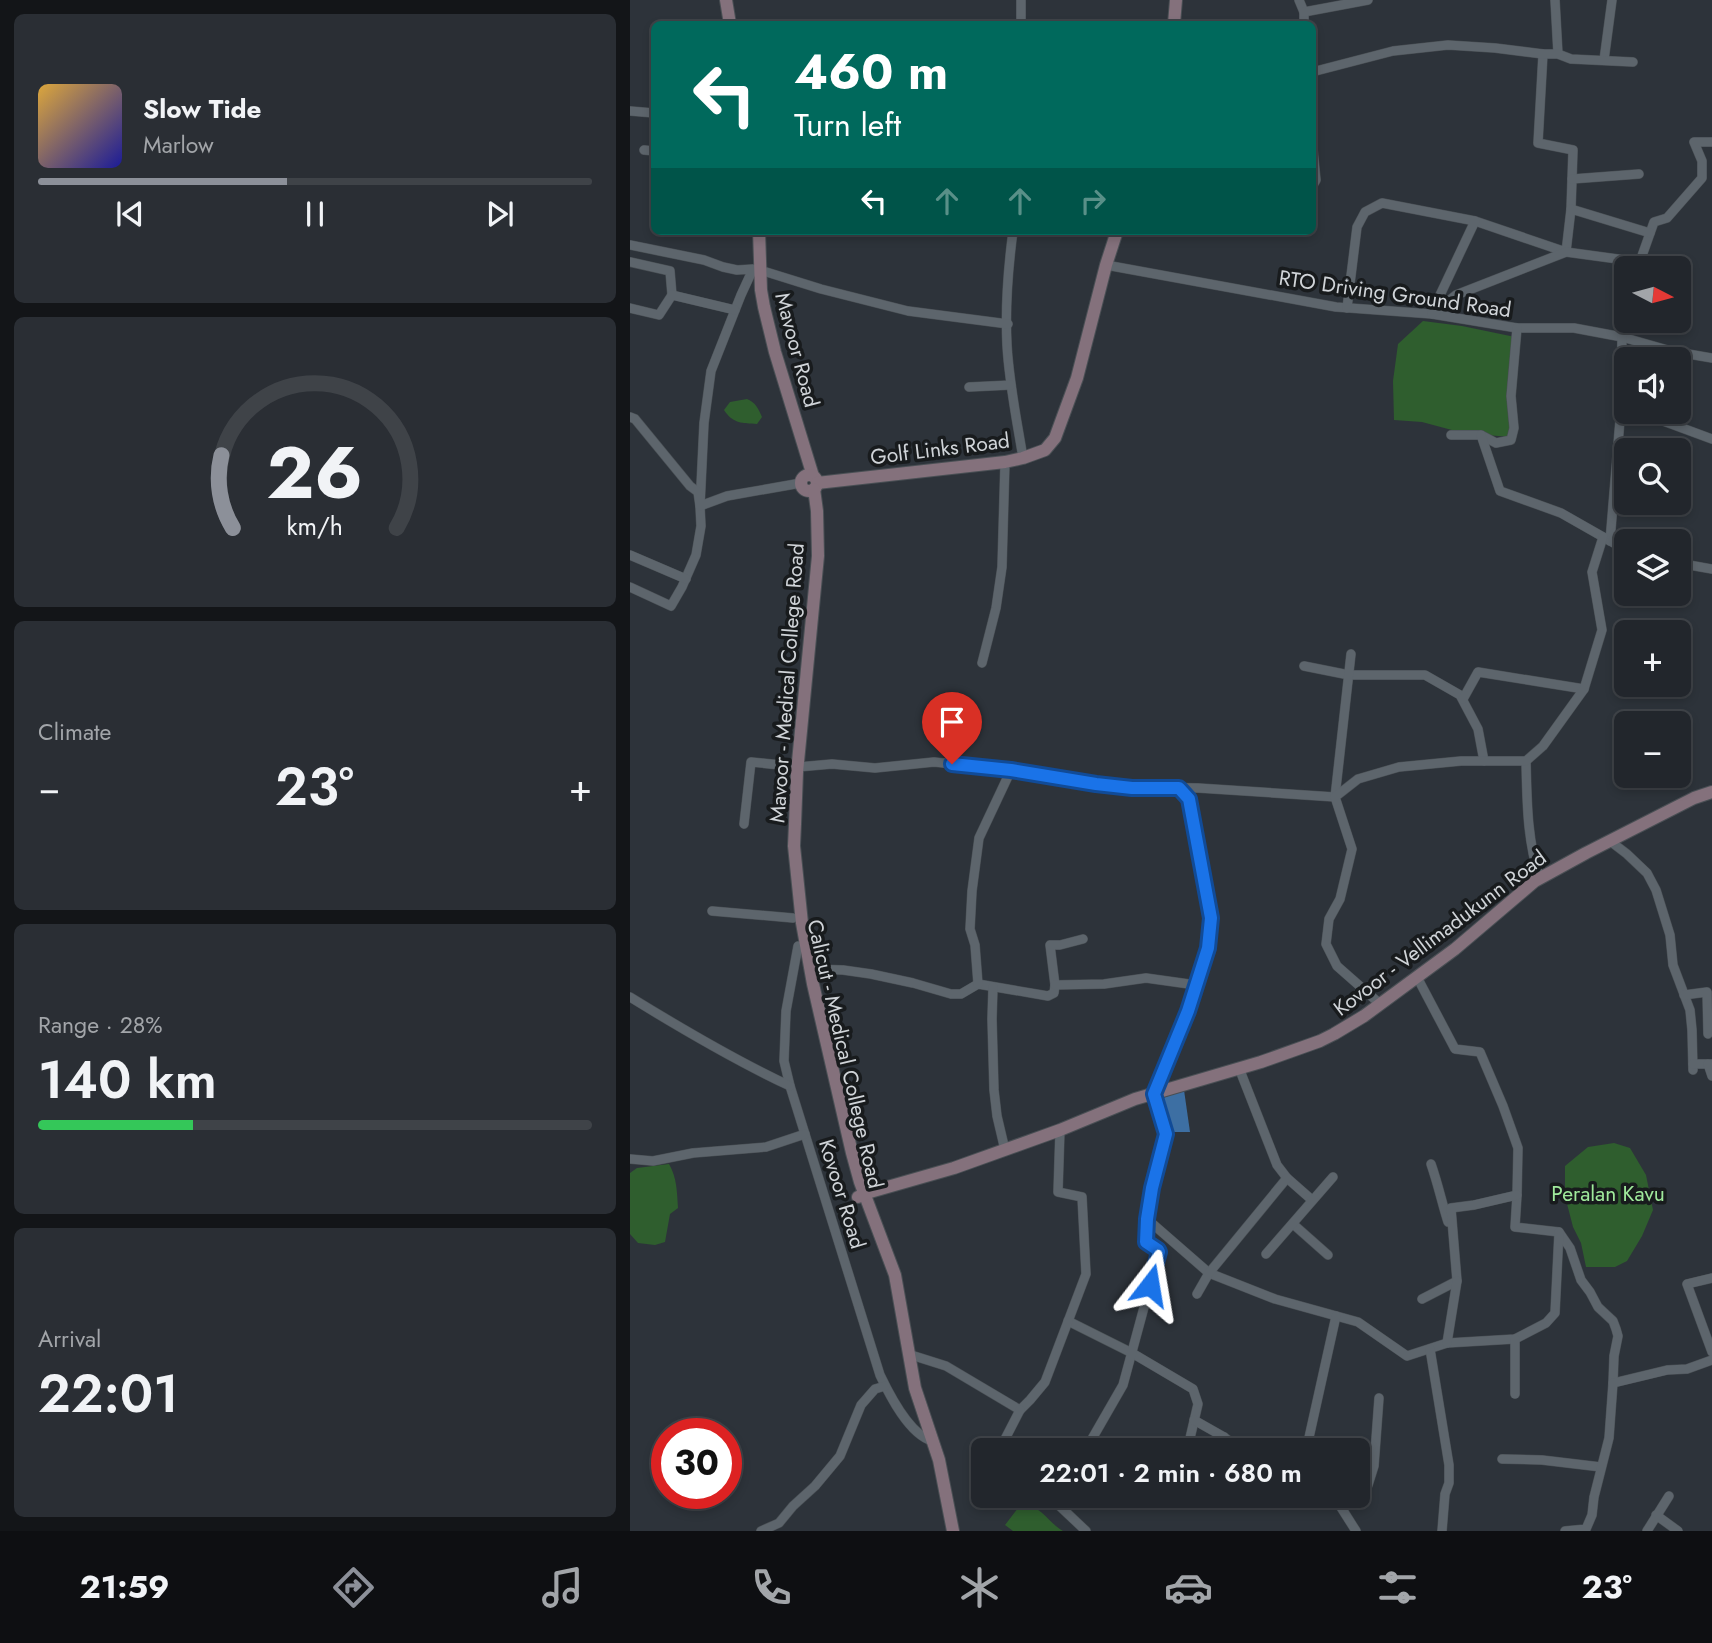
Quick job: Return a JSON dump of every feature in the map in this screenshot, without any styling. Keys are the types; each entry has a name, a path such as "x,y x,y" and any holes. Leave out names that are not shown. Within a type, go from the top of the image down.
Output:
{"main road":[{"path":"726,0 730,21"},
{"path":"732,0 736,21"},
{"path":"1174,21 1176,0"},
{"name":"Mavoor Road","path":"753,235 764,307 810,483"},
{"name":"Mavoor Road","path":"757,270 759,235"},
{"name":"Golf Links Road","path":"810,483 1005,462 1045,450 1055,438 1077,378 1116,235"},
{"name":"Mavoor - Medical College Road","path":"810,483 817,511 818,556 794,767 794,846 800,938 810,969 861,1195 895,1275 915,1388 928,1439 943,1479 953,1531"},
{"name":"Calicut - Medical College Road","path":"794,767 787,846 793,918 800,938 805,986 845,1154 861,1195"},
{"name":"Kovoor - Vellimadukunn Road","path":"861,1195 954,1168 1135,1100 1320,1041 1364,1016 1455,949 1535,881 1694,798 1712,792"},
{"path":"875,1232 888,1277 908,1390 928,1439 945,1531"}],"street":[{"path":"1021,0 1021,21"},
{"path":"1299,0 1304,21"},
{"path":"1304,12 1368,0"},
{"path":"1555,0 1558,54"},
{"path":"1604,60 1612,0"},
{"path":"1316,71 1393,51 1448,46 1558,54 1571,59 1633,62"},
{"path":"1543,54 1538,143 1573,150 1566,252"},
{"path":"630,111 651,113"},
{"path":"1642,256 1654,222 1667,218 1702,178 1702,161 1694,142 1712,142"},
{"path":"1572,179 1639,174"},
{"path":"1347,308 1356,227 1365,212 1382,204 1475,221 1566,252 1614,261"},
{"path":"1571,209 1650,233"},
{"path":"1432,314 1475,221"},
{"path":"1013,235 1007,344 1023,458"},
{"path":"630,245 704,260 737,270 757,270 908,311 1008,324"},
{"path":"1432,314 1456,295 1566,252"},
{"path":"630,262 670,271 672,295 659,314 630,308"},
{"name":"RTO Driving Ground Road","path":"1106,265 1347,308 1432,314 1517,328 1574,328 1712,358"},
{"path":"700,506 704,423 711,371 735,310 757,270"},
{"path":"672,295 735,310"},
{"path":"1451,435 1481,435 1496,443 1511,440 1514,428 1511,396 1517,328"},
{"path":"1622,347 1623,333"},
{"path":"969,387 1011,385"},
{"path":"630,417 635,418 690,486 698,492 701,526 696,555 671,606 630,587"},
{"path":"744,824 751,762 794,767 832,764 875,768 934,762 1132,788 1335,797 1358,779 1399,767 1461,761 1526,761 1543,746 1584,689 1602,630 1592,572 1607,539 1622,424"},
{"path":"1671,424 1712,439"},
{"path":"1481,435 1500,491 1561,513 1614,543"},
{"path":"982,663 996,608 1002,567 1005,462"},
{"path":"700,506 727,496 810,483"},
{"path":"630,555 686,579"},
{"path":"1691,565 1712,569"},
{"path":"1351,654 1335,797 1352,849 1340,899 1329,919 1326,944 1337,967 1379,1003"},
{"path":"1304,666 1349,674 1425,675 1460,695 1478,729 1484,761"},
{"path":"1462,699 1478,672 1584,689"},
{"path":"1526,761 1532,855 1540,879"},
{"path":"978,984 975,945 970,929 979,838 1011,770"},
{"path":"1092,1438 1123,1385 1159,1252 1146,1242 1152,1188 1166,1134 1154,1094 1188,1011 1208,948 1211,918 1189,799 1179,788"},
{"path":"1610,841 1647,873 1656,890 1670,935 1673,965 1690,1010 1693,1067 1710,1064 1712,1076"},
{"path":"712,911 793,918"},
{"name":"Kovoor Road","path":"800,938 786,1011 784,1061 790,1086 880,1375 895,1406 928,1439"},
{"path":"810,969 871,974 951,994 961,994 978,984 1048,996 1054,993 1055,985 1050,945 1083,939"},
{"path":"1417,977 1455,1049 1480,1052 1488,1067 1518,1148 1515,1227 1559,1233 1570,1248 1581,1280 1598,1307 1613,1321 1618,1336 1609,1438 1592,1516 1586,1530 1565,1531"},
{"path":"1055,985 1104,984 1146,978 1196,985"},
{"path":"993,987 994,1090 996,1116 1005,1150"},
{"path":"1684,995 1709,991 1708,1034"},
{"path":"630,997 758,1072 790,1086"},
{"path":"1240,1068 1277,1165 1287,1178 1312,1200"},
{"path":"1006,1438 1020,1410 1045,1381 1086,1274 1082,1198 1058,1192 1060,1130"},
{"path":"630,1159 653,1161 693,1153 766,1147 805,1134"},
{"path":"1431,1164 1452,1234"},
{"path":"1266,1254 1333,1177"},
{"path":"1197,1294 1209,1273 1287,1178"},
{"path":"1447,1343 1457,1281 1451,1208 1517,1195"},
{"path":"1147,1219 1209,1273 1275,1299 1358,1322 1406,1356 1447,1343 1515,1339 1546,1323 1555,1312 1559,1233"},
{"path":"1293,1224 1328,1255"},
{"path":"1712,1278 1686,1284 1712,1352"},
{"path":"1422,1299 1457,1281"},
{"path":"1309,1438 1336,1316"},
{"path":"1068,1321 1132,1353 1193,1389 1198,1404 1190,1438"},
{"path":"1515,1339 1515,1394"},
{"path":"1430,1349 1450,1465 1450,1483 1445,1494 1442,1531"},
{"path":"908,1354 946,1366 1020,1410"},
{"path":"1613,1383 1667,1370 1687,1369 1712,1360"},
{"path":"761,1531 779,1523 815,1486 840,1456 861,1405 875,1389 885,1386"},
{"path":"1370,1477 1374,1466 1379,1398"},
{"path":"1194,1420 1224,1437"},
{"path":"1502,1459 1542,1460 1601,1467"},
{"path":"1647,1531 1669,1496"},
{"path":"1064,1508 1086,1531"},
{"path":"1341,1508 1356,1531"},
{"path":"1656,1515 1678,1531"}],"green space":[{"path":"1423,321 1515,337 1510,437 1463,433 1422,422 1394,420 1393,381 1398,344"},
{"path":"747,399 753,402 762,417 757,424 735,420 724,410 730,402"},
{"name":"Peralan Kavu","path":"1614,1143 1630,1148 1646,1175 1653,1210 1627,1261 1615,1267 1586,1267 1565,1196 1565,1166 1588,1147"},
{"path":"669,1164 675,1180 678,1208 670,1214 665,1242 655,1245 638,1243 630,1234 630,1173 637,1168"},
{"path":"1018,1508 1036,1508 1063,1531 1013,1531 1005,1525"}],"water":[{"path":"1184,1090 1190,1132 1165,1132 1155,1101"}],"route":[{"path":"952,764 1132,788 1179,788 1189,799 1211,918 1208,948 1188,1011 1154,1094 1166,1134 1147,1219 1146,1242 1159,1252 1150,1285"}]}
